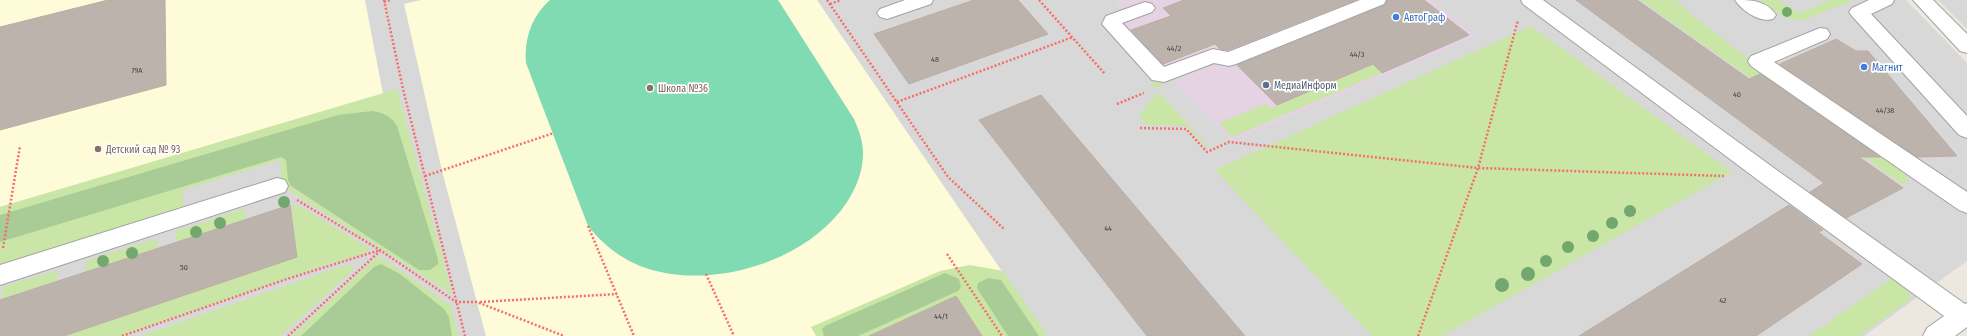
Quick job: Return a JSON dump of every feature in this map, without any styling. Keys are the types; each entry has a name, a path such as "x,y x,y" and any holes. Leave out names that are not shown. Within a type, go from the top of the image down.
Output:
{"street":[{"path":"887,12 924,0"},
{"path":"1145,8 1112,20 1112,24 1159,75 1164,76 1213,56 1229,59 1377,0"},
{"path":"1744,0 1766,15"},
{"path":"1885,0 1859,12 1967,130"},
{"path":"1922,0 1967,46"},
{"path":"1525,8 1770,177 1965,315 1936,336"},
{"path":"1820,34 1758,61 1962,194"},
{"path":"0,275 277,186"}],"path":[{"path":"390,0 384,1 403,89 465,336"},
{"path":"827,0 948,177 1004,230"},
{"path":"830,4 841,0"},
{"path":"1039,0 1105,74"},
{"path":"1418,336 1478,168 1525,8"},
{"path":"897,102 1072,37"},
{"path":"1118,104 1147,92"},
{"path":"1140,128 1186,129 1207,152 1229,142 1478,168 1770,177"},
{"path":"425,176 554,133"},
{"path":"2,251 20,146"},
{"path":"277,186 380,250 456,302 616,294"},
{"path":"588,226 634,336"},
{"path":"122,336 287,279 380,250"},
{"path":"288,336 380,250"},
{"path":"947,254 1002,336"},
{"path":"706,274 734,336"},
{"path":"477,302 501,310 564,336"}],"shaded area":[{"path":"0,0 1906,0 1967,63 1967,261 1864,336 0,336"},
{"name":"Детский сад № 93","path":"0,0 365,0 383,94 0,207"},
{"name":"Школа №36","path":"421,0 817,0 1046,336 486,336 442,171 404,4"},
{"path":"1117,0 1430,0 1476,36 1232,141 1125,31"},
{"path":"1938,0 1967,0 1967,29"}],"green space":[{"path":"550,0 778,0 854,119 859,132 863,150 862,167 856,185 847,202 829,223 807,241 782,256 754,267 724,273 695,276 666,273 640,266 618,254 605,244 588,226 526,63 526,45 530,29 538,14"},
{"path":"1640,0 1676,0 1692,15 1744,55 1753,66 1904,172 1909,180 1902,184"},
{"path":"1757,0 1779,0 1799,13 1831,0 1854,0 1801,21 1786,18"},
{"path":"1531,26 1732,172 1442,336 1372,336 1215,170"},
{"path":"1208,62 1217,63 1153,88 1150,84"},
{"path":"1373,64 1382,73 1207,148 1186,126 1146,125 1139,115 1158,92 1209,147 1232,137 1219,123 1265,104 1270,108"},
{"path":"397,89 452,294 282,186 280,160 183,190 183,210 0,267 0,207"},
{"path":"372,111 387,116 397,126 438,259 438,264 430,270 419,270 291,186 288,180 286,160 281,157 0,242 0,215 338,115"},
{"path":"291,205 300,206 370,249 366,253 310,270 120,336 65,336 296,257"},
{"path":"244,209 246,219 176,242 176,231"},
{"path":"157,238 157,248 85,272 86,261"},
{"path":"381,257 451,306 458,336 292,336 375,259"},
{"path":"381,264 400,274 444,309 449,317 452,336 301,336 374,267"},
{"path":"350,265 354,268 348,275 281,336 140,336 343,266"},
{"path":"970,265 1003,271 1048,336 982,336 956,296 869,336 816,336 811,327 940,271"},
{"path":"58,270 57,281 2,299 3,287"},
{"path":"945,273 959,279 961,287 958,291 858,336 824,336 822,329 825,326"},
{"path":"988,278 1001,280 1039,336 1008,336 977,288 978,283"},
{"path":"1892,278 1911,294 1911,299 1859,336 1809,336"}],"building":[{"path":"108,0 165,0 166,85 0,130 0,27"},
{"path":"974,0 1018,0 1048,34 909,84 874,34"},
{"path":"1184,0 1356,0 1228,50 1220,49 1215,44 1163,64 1131,30 1171,16 1163,8"},
{"path":"1387,0 1424,0 1469,35 1382,73 1373,64 1277,105 1237,65 1385,5"},
{"path":"1576,0 1637,0 1749,79 1760,74 1880,157 1859,157 1903,188 1846,218 1810,192 1824,183"},
{"path":"1836,39 1856,51 1868,51 1957,156 1917,157 1780,64"},
{"path":"1041,95 1245,336 1147,336 979,120"},
{"path":"290,205 297,257 64,336 0,336 0,300"},
{"path":"1789,205 1823,230 1818,232 1862,264 1756,336 1579,336"},
{"path":"956,296 982,336 869,336"}],"place":[{"name":"АвтоГраф","path":"1396,17"},
{"name":"Магнит","path":"1864,67"},
{"name":"МедиаИнформ","path":"1266,85"},
{"name":"Школа №36","path":"650,88"},
{"name":"Детский сад № 93","path":"98,149"}]}
